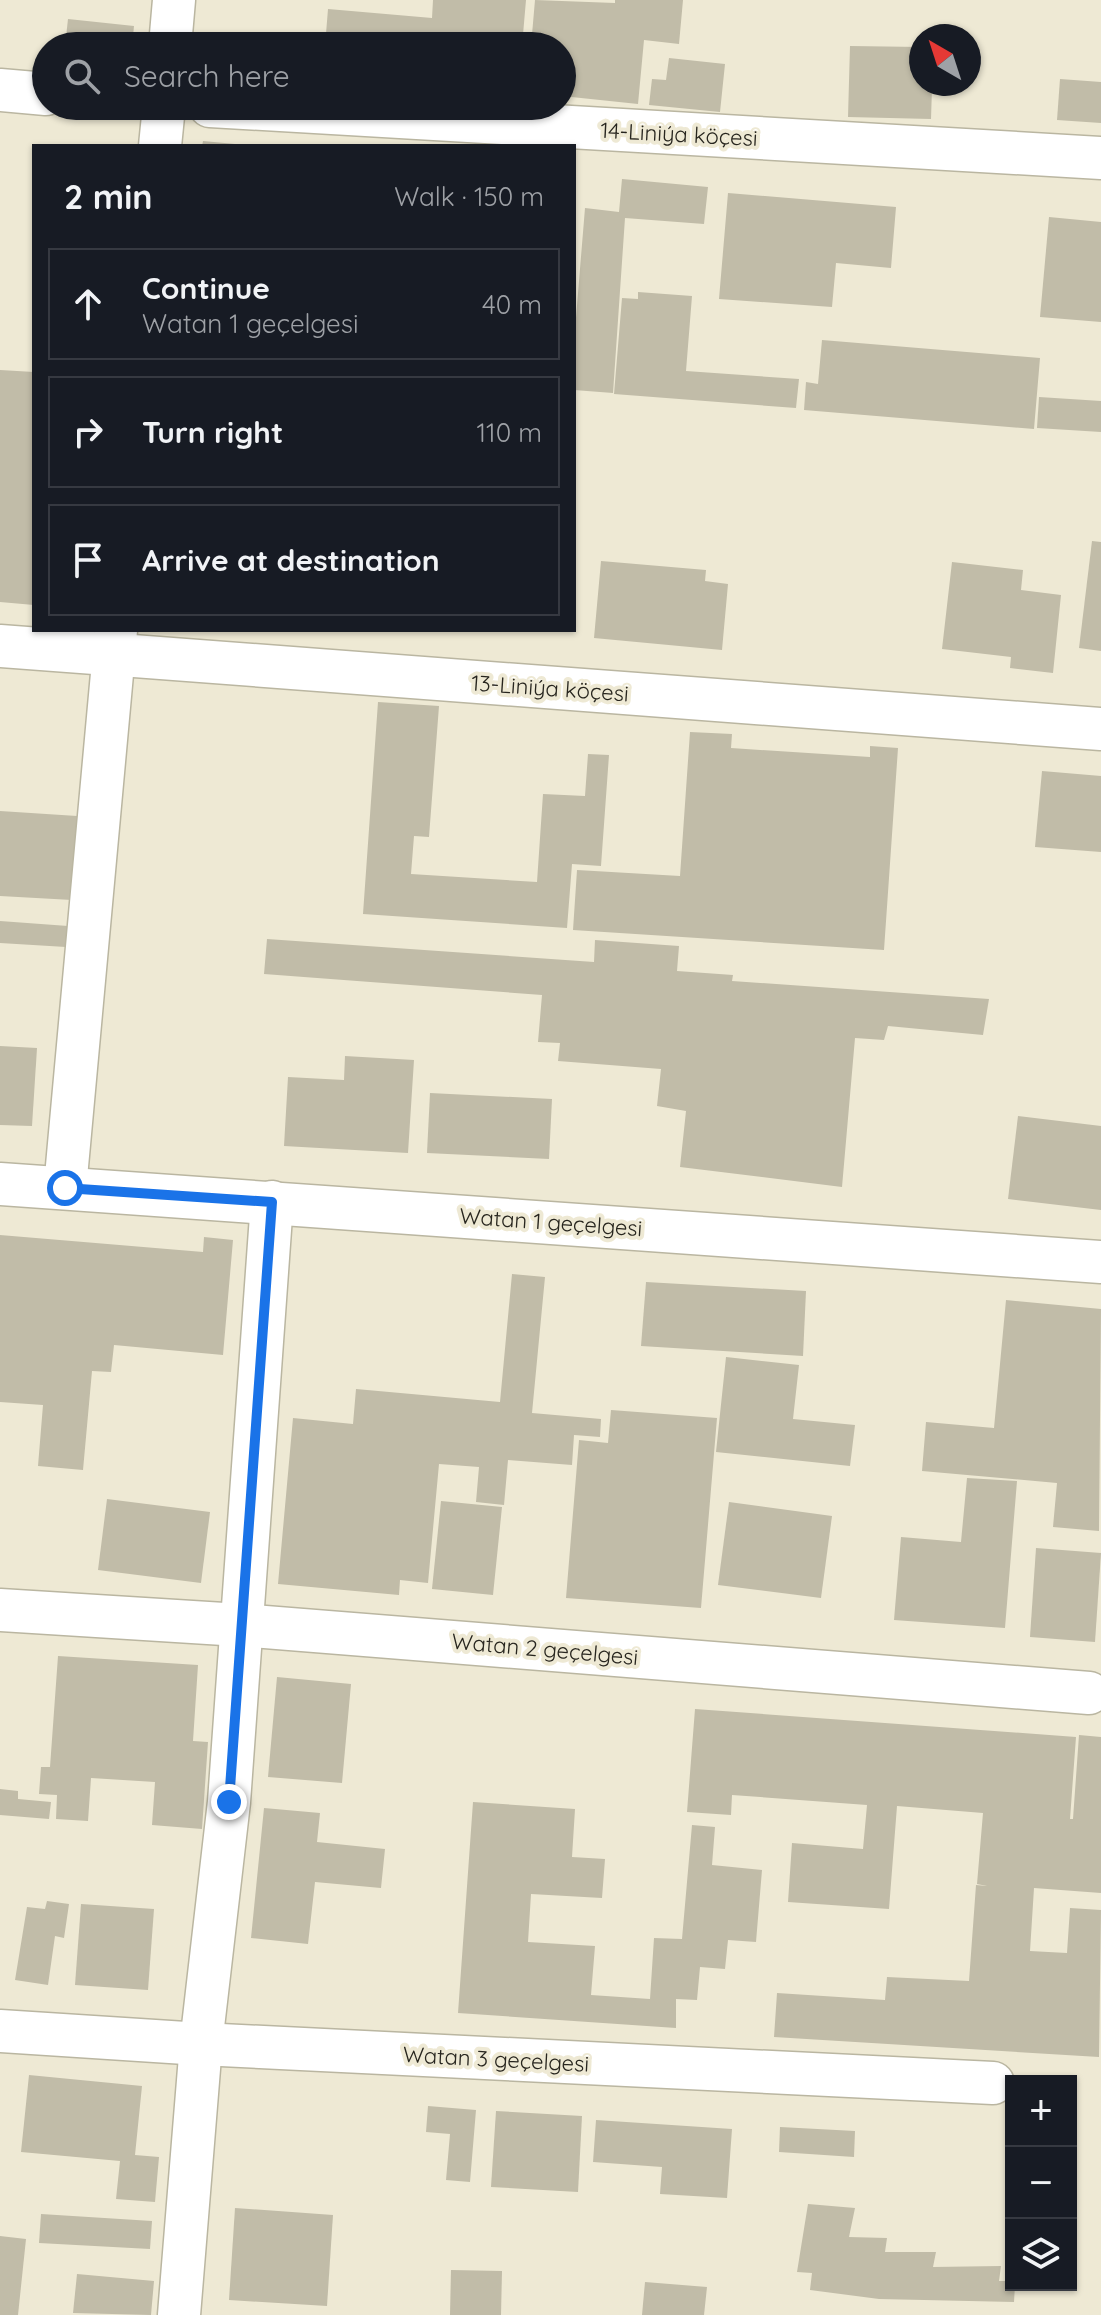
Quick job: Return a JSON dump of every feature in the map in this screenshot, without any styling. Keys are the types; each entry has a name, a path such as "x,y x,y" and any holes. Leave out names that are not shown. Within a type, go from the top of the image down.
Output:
{"street":[{"path":"171,32 174,0"},
{"path":"0,90 32,93"},
{"path":"160,144 163,120"},
{"name":"14-Liniýa köçesi","path":"450,120 1101,158"},
{"path":"65,1188 115,643"},
{"name":"13-Liniýa köçesi","path":"0,646 115,643 1101,729"},
{"name":"Watan 1 geçelgesi","path":"0,1184 1101,1262"},
{"path":"179,2315 201,2044 229,1802 272,1202"},
{"name":"Watan 2 geçelgesi","path":"0,1610 240,1625 1089,1693"},
{"name":"Watan 3 geçelgesi","path":"0,2031 201,2044 993,2083"}],"building":[{"path":"433,0 526,0 523,32 326,32 328,9 432,18"},
{"path":"535,0 615,3 615,0 683,0 679,44 644,40 638,104 576,97 576,32 532,32"},
{"path":"68,19 134,26 133,32 67,32"},
{"path":"850,46 909,47 909,96 932,96 931,119 848,117"},
{"path":"669,58 725,64 720,112 649,105 652,79 666,80"},
{"path":"1060,79 1101,82 1101,123 1057,120"},
{"path":"203,141 235,144 202,144"},
{"path":"622,179 708,187 704,224 625,218 613,393 576,390 576,318 585,208 619,212"},
{"path":"728,193 896,207 891,268 836,263 832,307 719,299"},
{"path":"1049,217 1101,222 1101,322 1040,317"},
{"path":"638,292 692,296 686,371 799,379 796,408 614,394 622,298 638,299"},
{"path":"822,340 1040,358 1034,429 804,410 806,382 818,384"},
{"path":"0,370 32,372 32,605 0,602"},
{"path":"1039,397 1101,401 1101,432 1037,428"},
{"path":"1092,541 1101,542 1101,651 1079,648"},
{"path":"601,561 706,570 705,581 728,584 722,650 594,638"},
{"path":"952,562 1023,570 1021,590 1061,595 1053,673 1010,668 1011,657 942,649"},
{"path":"378,702 439,706 429,837 414,836 411,874 537,882 543,794 585,796 588,754 609,755 601,866 572,864 567,928 363,914"},
{"path":"690,732 732,734 731,748 870,757 870,746 898,748 884,950 573,930 577,870 680,876"},
{"path":"1042,771 1101,776 1101,852 1035,847"},
{"path":"0,811 77,816 72,900 0,896"},
{"path":"0,921 68,926 66,947 0,943"},
{"path":"267,939 594,962 595,940 679,946 677,971 733,975 732,981 989,999 983,1035 888,1026 884,1040 855,1038 842,1187 680,1167 686,1111 657,1106 661,1069 558,1061 560,1043 538,1042 542,995 264,974"},
{"path":"0,1046 37,1048 32,1126 0,1125"},
{"path":"345,1056 414,1060 408,1153 284,1146 288,1077 344,1080"},
{"path":"430,1093 552,1099 549,1159 427,1153"},
{"path":"1018,1116 1101,1126 1101,1210 1008,1199"},
{"path":"0,1235 203,1252 204,1237 233,1240 223,1355 114,1345 111,1372 92,1371 83,1470 38,1466 43,1405 0,1402"},
{"path":"512,1274 545,1277 532,1413 601,1419 600,1437 574,1435 572,1465 508,1460 504,1505 476,1502 479,1467 439,1464 428,1583 400,1580 399,1595 278,1584 293,1418 353,1424 356,1389 500,1402"},
{"path":"646,1282 806,1291 803,1356 641,1346"},
{"path":"1006,1300 1101,1309 1099,1531 1053,1527 1057,1483 922,1471 926,1422 994,1428"},
{"path":"726,1357 799,1365 793,1419 855,1425 850,1466 716,1452"},
{"path":"611,1410 717,1418 701,1608 566,1598 579,1440 608,1443"},
{"path":"967,1478 1017,1481 1005,1628 894,1620 901,1537 961,1542"},
{"path":"107,1499 210,1512 201,1583 98,1570"},
{"path":"441,1501 502,1507 493,1595 432,1589"},
{"path":"729,1502 832,1516 821,1598 718,1585"},
{"path":"1036,1548 1101,1553 1095,1642 1030,1637"},
{"path":"58,1656 198,1665 193,1741 208,1742 202,1829 152,1825 155,1782 91,1778 88,1821 56,1819 57,1795 39,1794 41,1767 50,1767"},
{"path":"277,1677 351,1684 342,1783 268,1777"},
{"path":"695,1709 1076,1737 1070,1819 1073,1819 1079,1735 1101,1737 1101,1893 1034,1888 1030,1951 1067,1953 1070,1908 1101,1910 1099,2057 774,2037 777,1993 885,2000 887,1977 969,1981 976,1885 987,1886 977,1884 983,1813 897,1806 889,1909 788,1902 792,1843 863,1849 867,1805 732,1795 731,1815 687,1812"},
{"path":"0,1789 18,1791 18,1799 51,1802 49,1819 0,1815"},
{"path":"473,1802 575,1809 572,1857 605,1859 602,1898 531,1894 528,1942 595,1946 591,1995 650,1999 654,1938 682,1939 692,1825 715,1827 712,1865 762,1870 756,1942 728,1940 725,1969 700,1967 697,2000 676,1999 676,2028 458,2013"},
{"path":"264,1808 320,1813 317,1842 385,1849 381,1888 315,1882 308,1944 251,1938"},
{"path":"47,1901 69,1904 64,1938 55,1936 48,1985 15,1980 27,1907 45,1909"},
{"path":"81,1904 154,1909 148,1990 75,1985"},
{"path":"29,2075 142,2086 135,2155 159,2157 155,2202 116,2199 120,2161 21,2152"},
{"path":"428,2106 476,2110 470,2182 446,2180 450,2134 426,2132"},
{"path":"496,2111 582,2116 578,2192 491,2187"},
{"path":"596,2120 732,2129 727,2198 660,2194 662,2167 593,2162"},
{"path":"780,2127 855,2131 854,2157 779,2152"},
{"path":"808,2204 855,2208 849,2237 887,2238 885,2252 936,2252 933,2267 1001,2266 999,2281 1005,2281 1005,2291 1015,2291 1014,2302 879,2299 810,2290 812,2273 797,2272"},
{"path":"235,2208 333,2215 327,2306 229,2300"},
{"path":"41,2214 152,2221 150,2249 39,2243"},
{"path":"0,2236 26,2239 18,2315 0,2315"},
{"path":"451,2270 502,2271 501,2315 450,2315"},
{"path":"77,2274 154,2281 151,2315 73,2313"},
{"path":"645,2282 707,2287 704,2315 642,2315"}],"route":[{"path":"65,1188 272,1202 229,1802"}]}
